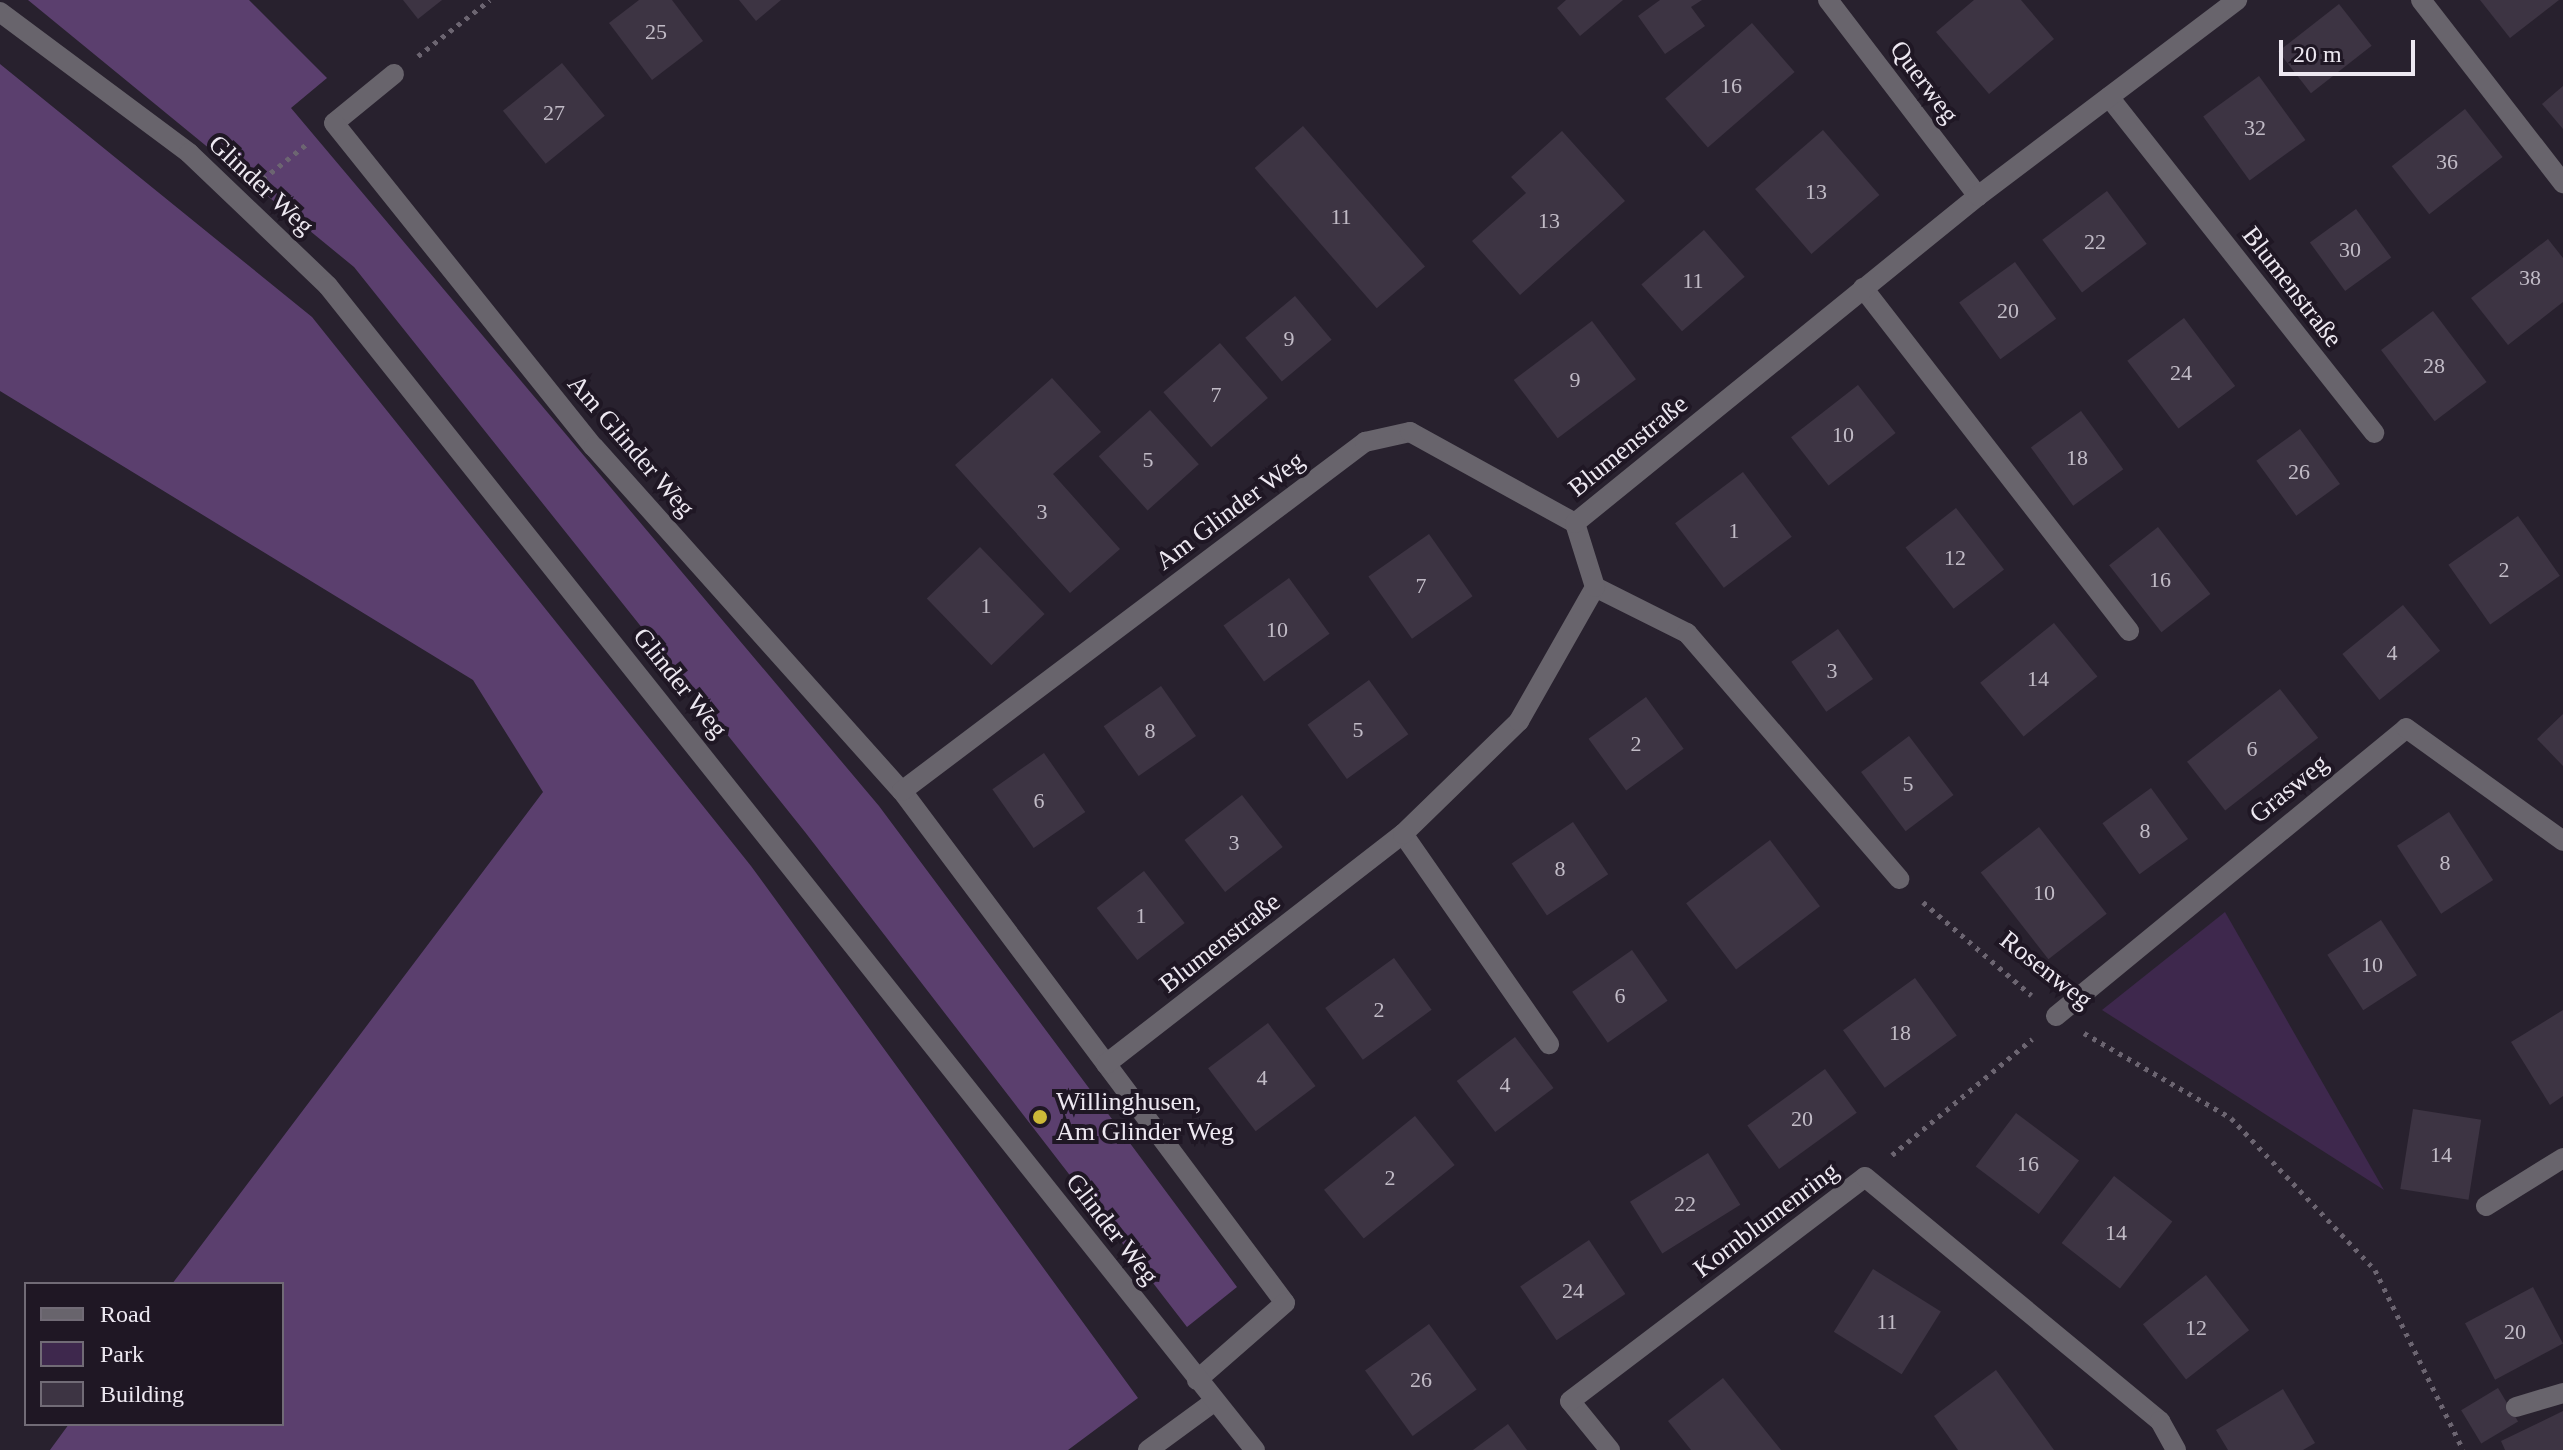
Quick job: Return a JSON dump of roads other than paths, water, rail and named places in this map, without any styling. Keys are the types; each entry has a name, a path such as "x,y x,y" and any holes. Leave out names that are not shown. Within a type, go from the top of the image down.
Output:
{"street":[{"name":"Querweg","path":"1828,0 1978,196"},
{"name":"Blumenstraße","path":"1106,1064 1403,834 1519,721 1595,587 1575,523 1978,196 2237,0"},
{"path":"2421,0 2563,183"},
{"name":"Glinder Weg","path":"0,12 189,153 328,286 1255,1450"},
{"name":"Am Glinder Weg","path":"394,74 334,123 594,447 902,791 1285,1303 1197,1380"},
{"name":"Blumenstraße","path":"2109,97 2374,433"},
{"path":"1863,288 2129,631"},
{"name":"Am Glinder Weg","path":"902,791 1365,442 1410,432 1575,523"},
{"path":"1595,587 1687,633 1899,879"},
{"name":"Grasweg","path":"2056,1016 2406,728 2563,841"},
{"path":"1403,834 1549,1044"},
{"path":"2486,1206 2563,1158"},
{"name":"Kornblumenring","path":"1610,1450 1570,1401 1865,1177 2160,1421 2176,1450"},
{"path":"2516,1407 2563,1393"},
{"path":"1148,1450 1215,1401"}],"place":[{"name":"Willinghusen, Am Glinder Weg","path":"1040,1117"}]}
